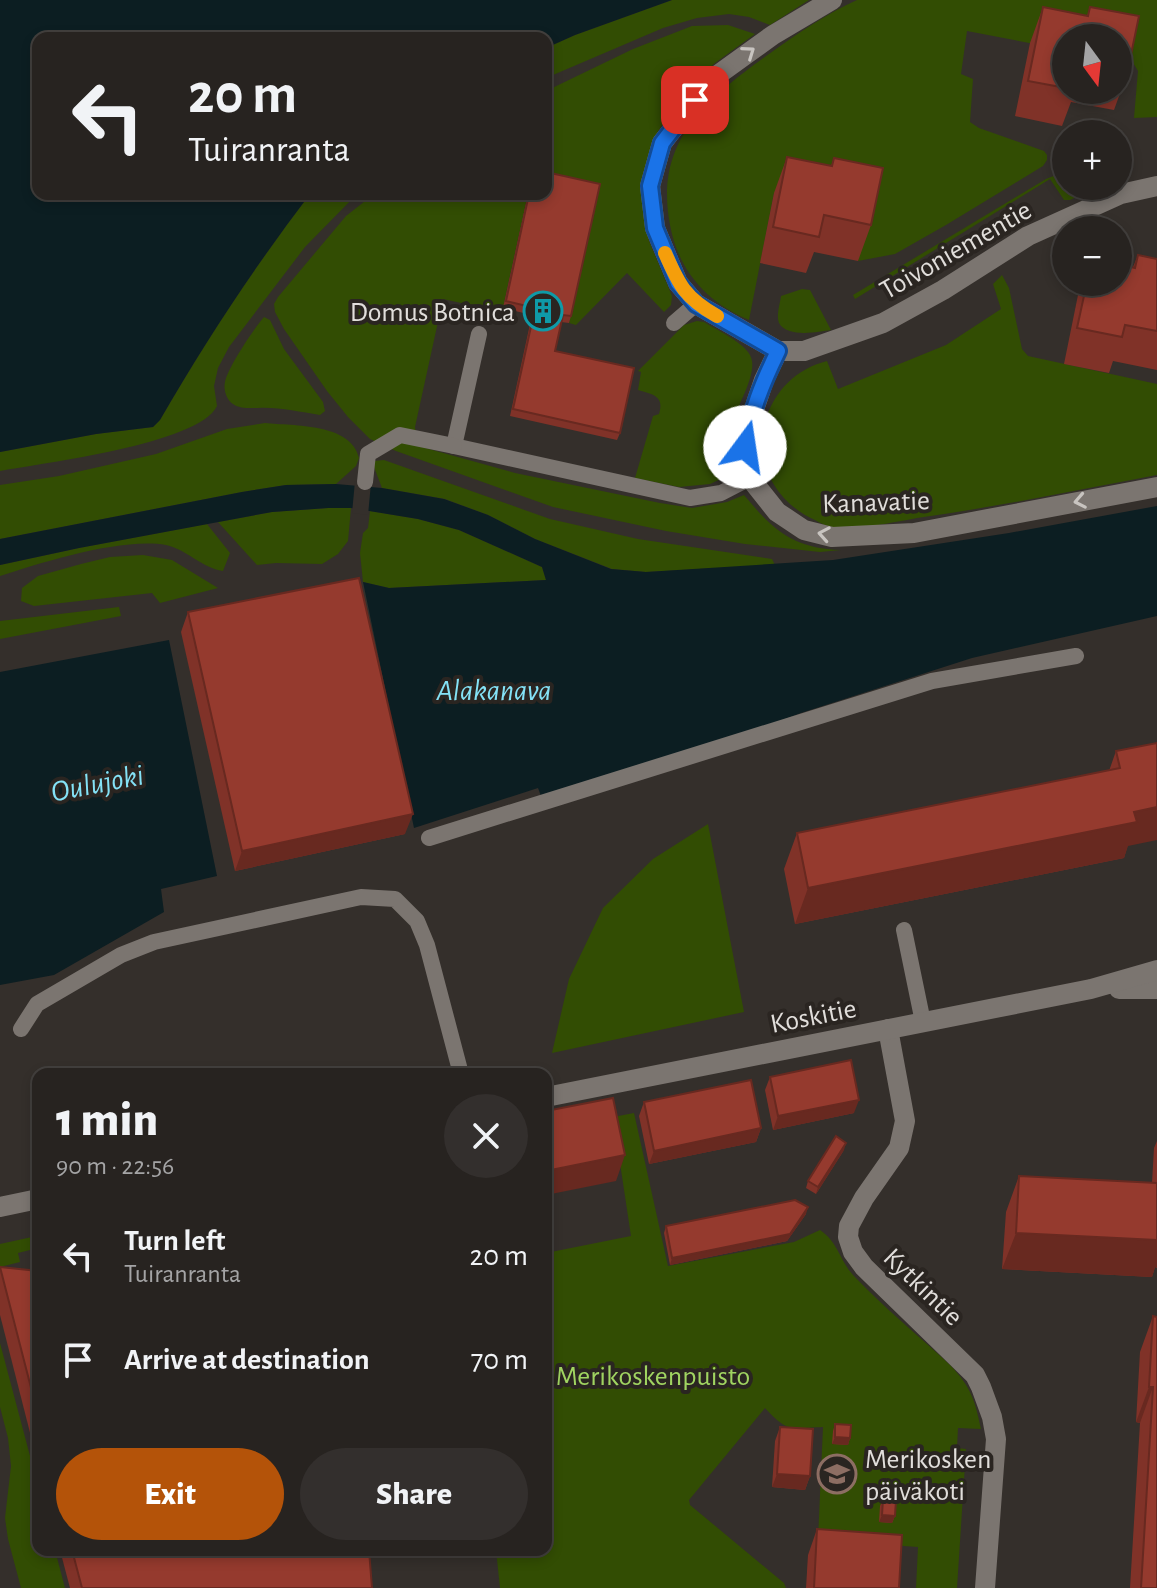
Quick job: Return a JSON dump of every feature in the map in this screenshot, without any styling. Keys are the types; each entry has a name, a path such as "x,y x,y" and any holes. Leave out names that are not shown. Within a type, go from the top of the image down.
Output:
{"street":[{"path":"750,478 745,447 748,427 778,351 696,304 678,283 655,228 650,186 662,143 712,79 773,35 832,0"},
{"name":"Toivoniementie","path":"778,351 804,351 883,323 943,290 1028,236 1121,194 1157,186"},
{"name":"Kanavatie","path":"750,478 777,512 804,530 832,537 914,533 1157,487"},
{"name":"Koskitie","path":"552,1096 1091,989 1157,970"},
{"name":"Koskitie","path":"1091,989 1157,989"},
{"name":"Kytkintie","path":"888,1029 905,1121 899,1148 864,1198 849,1226 848,1237 853,1252 864,1267 975,1375 981,1387 996,1439 985,1588"},
{"path":"0,1207 32,1200"}],"lane":[{"path":"674,323 696,304"},
{"path":"454,446 479,334"},
{"path":"365,482 368,454 400,435 690,498 721,493 750,478"},
{"path":"429,838 932,681 1076,656"},
{"path":"21,1029 37,1004 121,955 154,942 361,897 395,899 417,921 427,945 459,1068"},
{"path":"904,930 923,1022"}],"green space":[{"path":"672,0 809,0 770,25 729,14 697,18 663,28 552,75 552,45"},
{"path":"857,0 1157,0 1157,117 1134,118 1138,71 1132,61 1132,24 1052,24 1052,47 967,31 961,74 973,79 970,122 1044,151 1047,160 1043,166 895,254 858,261 869,203 774,193 749,320 712,298 684,265 673,238 667,206 668,177 675,152 686,130 702,109 744,72"},
{"path":"728,25 755,34 715,63 690,87 657,133 644,216 649,241 672,296 671,305 664,312 627,273 576,325 569,323 598,191 552,180 552,88 633,49 692,26"},
{"path":"1052,177 1052,182 1050,179 855,299 853,295"},
{"path":"306,200 351,200 305,247 229,347 218,368 214,386 217,406 204,419 182,431 118,450 0,471 0,452 153,427"},
{"path":"366,200 527,200 502,312 443,299 415,427 418,446 515,473 692,508 727,502 744,495 775,528 786,535 810,546 841,550 820,552 745,544 553,507 370,439 327,391 284,329 274,304 346,216"},
{"path":"1002,275 1009,288 1022,349 1028,356 1157,384 1157,475 977,509 851,528 825,525 790,504 771,480 762,452 762,436 769,410 788,382 806,369 827,361 838,389 946,345 1001,309 993,284"},
{"path":"802,289 810,290 831,330 796,332 783,328 779,323 781,296"},
{"path":"264,317 270,320 284,349 323,402 325,411 320,415 242,407 233,404 227,397 227,376"},
{"path":"697,321 736,341 747,350 752,362 752,371 731,428 731,450 736,472 710,484 679,487 635,478 653,416 659,414 660,408 656,397 638,390 641,372 638,371 684,325"},
{"path":"265,423 333,432 354,447 359,458 356,466 336,484 286,485 242,492 0,539 0,485 59,476 156,454 227,429"},
{"path":"384,460 550,519 638,539 772,559 775,565 646,572 612,569 445,499 382,488 374,461"},
{"path":"351,508 348,541 338,554 322,564 257,565 218,522 272,512"},
{"path":"370,511 459,530 542,567 546,580 389,588 363,582 360,553"},
{"path":"207,524 230,553 223,571 173,547 148,543 83,552 0,576 0,565"},
{"path":"143,555 172,560 218,588 160,603 152,593 34,606 21,601 22,588 38,576 110,557"},
{"path":"119,607 121,616 0,639 0,621"},
{"path":"708,824 744,1012 552,1053 569,979 603,908 653,859"},
{"name":"Merikoskenpuisto","path":"634,1113 668,1266 794,1242 820,1230 831,1240 853,1275 963,1380 974,1402 981,1429 958,1428 957,1448 966,1449 957,1588 916,1588 918,1547 818,1540 823,1427 791,1428 765,1408 689,1500 690,1505 784,1583 786,1588 500,1588 497,1556 552,1556 552,1252 631,1236 613,1117"},
{"path":"32,1237 32,1250 18,1253 20,1262 0,1267 0,1244"},
{"path":"0,1343 32,1463 32,1556 57,1556 65,1588 21,1588 5,1518 11,1466 0,1407"}],"water":[{"path":"0,0 672,0 552,45 552,32 32,32 32,200 306,200 231,305 153,427 0,452"},
{"name":"Alakanava","path":"336,484 444,499 611,569 646,572 833,560 1157,506 1157,616 972,658 801,713 632,776 541,796 538,788 414,828 363,582 389,588 546,580 542,567 459,530 418,519 351,508 272,512 0,565 0,539 242,492 286,485"},
{"name":"Oulujoki","path":"169,640 217,876 161,889 164,912 54,975 0,985 0,672"}],"pier":[{"path":"355,481 371,483 368,515 352,513"}],"building":[{"path":"1043,7 1088,16 1090,7 1139,16 1132,50 1132,24 1052,24 1052,85 1028,81"},
{"path":"787,157 832,166 834,158 883,168 871,225 824,215 819,237 773,227"},
{"name":"Domus Botnica","path":"552,173 600,184 571,316 563,315 555,351 634,368 620,433 513,409 535,308 506,301 528,200 552,200"},
{"path":"1138,255 1157,259 1157,331 1125,325 1122,337 1077,328 1084,296 1132,296 1132,267 1135,268"},
{"path":"359,578 413,814 242,851 188,612"},
{"path":"1157,743 1157,807 1134,812 1137,822 808,888 797,833 1120,768 1116,751"},
{"path":"851,1060 859,1100 778,1116 770,1077"},
{"path":"751,1080 761,1128 654,1151 644,1102"},
{"path":"613,1098 625,1155 552,1170 552,1110"},
{"path":"836,1136 846,1143 818,1187 808,1181"},
{"path":"1019,1176 1157,1183 1157,1240 1016,1233"},
{"path":"795,1200 808,1207 790,1234 672,1258 666,1226"},
{"path":"0,1267 32,1270 32,1392"},
{"path":"1153,1316 1157,1317 1157,1588 1141,1588 1153,1387 1149,1387"},
{"path":"835,1424 851,1425 850,1438 835,1437"},
{"path":"780,1427 813,1429 810,1476 777,1474"},
{"path":"883,1499 896,1500 895,1516 882,1515"},
{"path":"817,1529 902,1535 899,1588 814,1588"},
{"path":"74,1556 369,1556 372,1588 82,1588"}],"slow traffic":[{"path":"665,253 678,283 696,304 717,316"}],"place":[{"name":"Domus Botnica","path":"543,311"},
{"name":"Merikosken päiväkoti","path":"837,1474"}],"route":[{"path":"695,100 662,143 650,186 655,228 678,283 696,304 778,351 764,380 748,427 745,447"}]}
